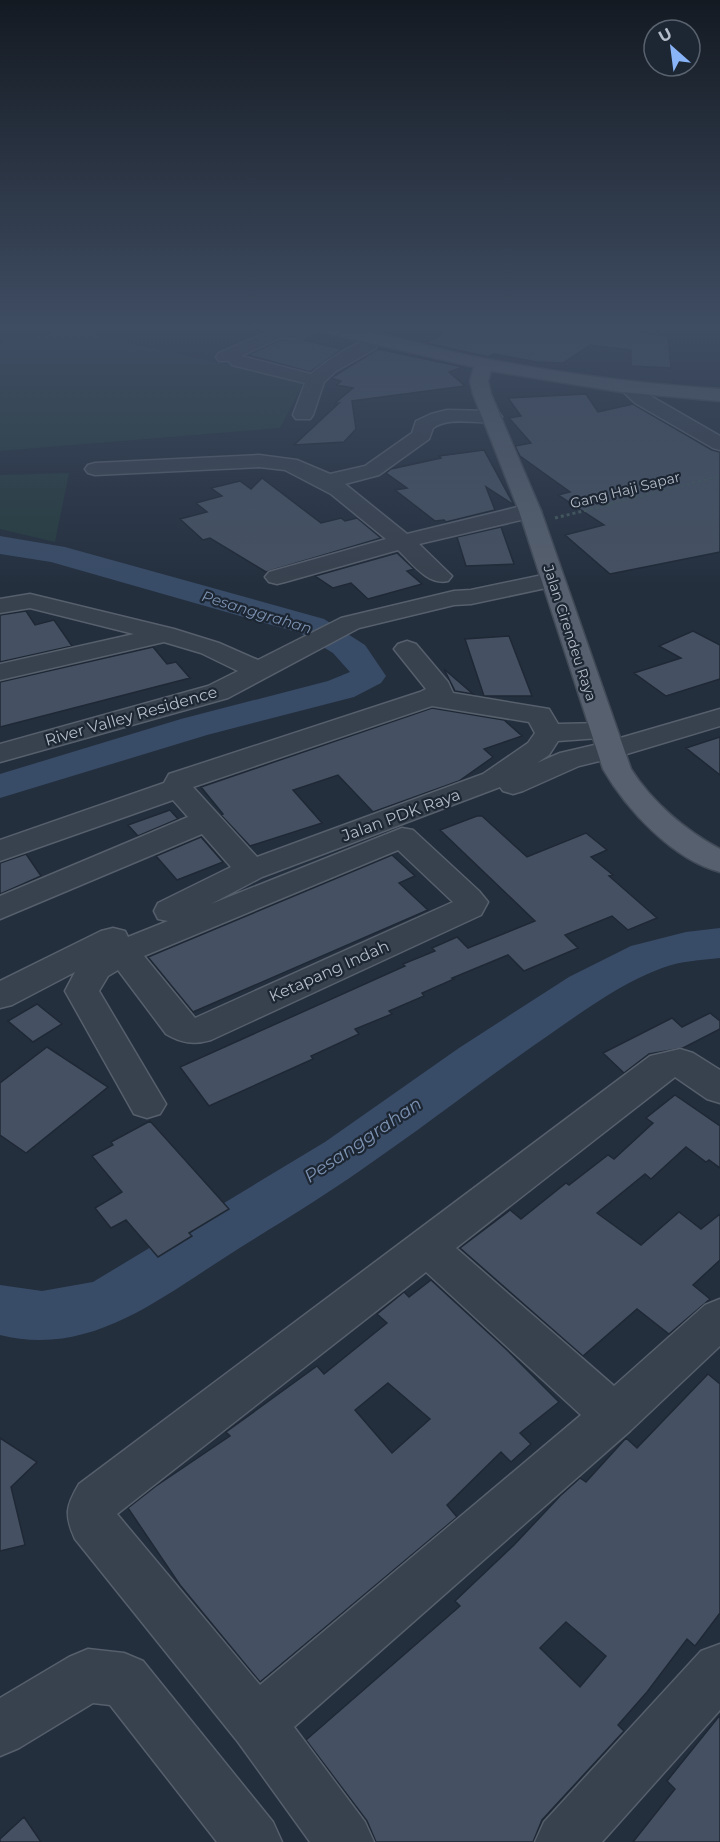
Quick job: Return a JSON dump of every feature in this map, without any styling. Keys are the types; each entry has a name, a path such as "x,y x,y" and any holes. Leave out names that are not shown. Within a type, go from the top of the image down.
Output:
{"main road":[{"name":"Jalan Cirendeu Raya","path":"491,414 532,517 607,741 631,792 657,819 696,849 720,862"}],"street":[{"path":"668,414 720,444"},
{"path":"325,482 372,471 422,435 423,425 427,421 441,417 458,418 473,425 494,422"},
{"path":"95,470 281,462 300,468 346,494 440,576"},
{"path":"277,577 400,542 532,517"},
{"name":"River Valley Residence","path":"0,753 218,692 350,623 453,598 471,597 551,575"},
{"path":"0,606 30,601 176,638 266,668"},
{"path":"0,672 176,638"},
{"path":"176,638 218,692"},
{"path":"251,870 178,788 179,780 440,693 439,688 407,649"},
{"path":"430,698 539,715 549,733 607,741"},
{"path":"147,1104 82,991 95,968 123,952 402,837 607,741 720,717"},
{"name":"Jalan PDK Raya","path":"0,996 251,870 493,780 539,749 549,733"},
{"path":"0,851 178,788"},
{"path":"0,908 206,821"},
{"name":"Ketapang Indah","path":"123,952 179,1025 187,1030 198,1031 469,908 472,902 402,837"},
{"path":"345,1842 257,1723 92,1522 91,1509 96,1500 663,1066 680,1062 720,1089"},
{"path":"427,1247 614,1416"},
{"path":"257,1723 614,1416 720,1318"},
{"path":"564,1842 720,1670"},
{"path":"0,1729 88,1676 124,1680 253,1842"}],"path":[{"name":"Gang Haji Sapar","path":"532,517 720,476"}],"green space":[{"path":"0,414 287,414 280,428 0,451"},
{"path":"69,473 55,542 0,529 0,475"}],"building":[{"path":"327,414 354,414 356,429 344,442 294,445"},
{"path":"520,414 650,414 712,450 720,452 720,552 610,574 565,535 604,525 558,495 570,492 520,456 515,446 531,443 509,418 521,416"},
{"path":"484,450 514,505 486,487 495,510 446,522 444,520 435,521 395,490 407,488 386,473 391,469 441,458 439,456"},
{"path":"262,478 321,523 341,518 345,521 357,518 381,538 266,572 210,538 203,540 180,519 207,512 196,503 222,496 211,488 240,481 251,489"},
{"path":"501,527 514,564 466,566 457,537"},
{"path":"397,553 414,569 407,571 422,584 368,599 351,583 333,588 315,576"},
{"path":"26,611 35,625 54,620 72,646 0,662 0,615"},
{"path":"693,631 720,645 720,679 666,696 634,673 681,658 659,646"},
{"path":"509,636 532,696 484,696 465,639"},
{"path":"153,647 167,664 176,662 190,678 0,727 0,682"},
{"path":"444,669 473,694 455,691"},
{"path":"432,708 504,720 522,736 484,749 493,757 459,781 373,812 338,775 293,790 322,823 250,846 221,815 223,814 201,787"},
{"path":"720,737 720,775 686,748"},
{"path":"170,810 178,819 138,836 128,825"},
{"path":"482,816 527,857 586,833 607,850 591,857 657,918 628,930 612,916 565,935 578,948 524,971 508,955 452,978 454,979 422,993 424,996 389,1011 392,1014 355,1029 359,1034 311,1056 313,1059 209,1106 180,1067 405,966 403,964 435,951 432,948 457,937 468,948 535,921 440,830"},
{"path":"201,837 223,862 177,880 156,856"},
{"path":"26,854 41,876 0,894 0,863"},
{"path":"392,855 415,876 399,883 428,910 193,1012 148,957"},
{"path":"37,1004 62,1024 33,1042 8,1021"},
{"path":"710,1013 720,1021 720,1029 683,1048 649,1054 624,1073 603,1053 672,1018 682,1027"},
{"path":"47,1047 108,1087 26,1153 0,1135 0,1083"},
{"path":"675,1095 720,1126 720,1168 709,1160 706,1162 686,1147 651,1179 645,1174 597,1213 641,1245 679,1212 701,1229 720,1214 720,1260 693,1285 710,1299 669,1334 637,1309 583,1356 460,1248 510,1210 521,1219 566,1183 569,1185 608,1155 614,1159 653,1123 646,1118"},
{"path":"150,1121 229,1209 189,1233 192,1236 158,1257 126,1220 111,1228 95,1208 122,1192 92,1156 113,1145 111,1142"},
{"path":"431,1280 559,1402 520,1433 531,1444 511,1462 501,1452 447,1505 457,1517 260,1682 180,1585 128,1508 156,1486 230,1436 226,1432 317,1366 324,1374 387,1323 377,1314 404,1292 409,1297","holes":["388,1383 430,1419 392,1453 355,1410"]},
{"path":"708,1374 720,1384 720,1613 695,1646 687,1639 647,1692 618,1725 624,1731 542,1820 533,1842 376,1842 367,1821 306,1740 460,1606 455,1601 580,1478 586,1482 626,1438 637,1448","holes":["566,1622 606,1656 580,1687 540,1648"]},
{"path":"0,1438 37,1462 11,1487 25,1545 0,1551"},
{"path":"720,1715 720,1842 633,1842 675,1789 667,1781"},
{"path":"24,1817 41,1842 0,1842 0,1839"}],"waterway":[{"name":"Pesanggrahan","path":"0,545 54,553 312,626 337,640 353,653 365,667 369,676 341,689 194,727 0,786"},
{"name":"Pesanggrahan","path":"0,1310 14,1314 56,1315 83,1310 110,1301 343,1156 476,1060 585,988 647,957 686,947 720,943"}]}
